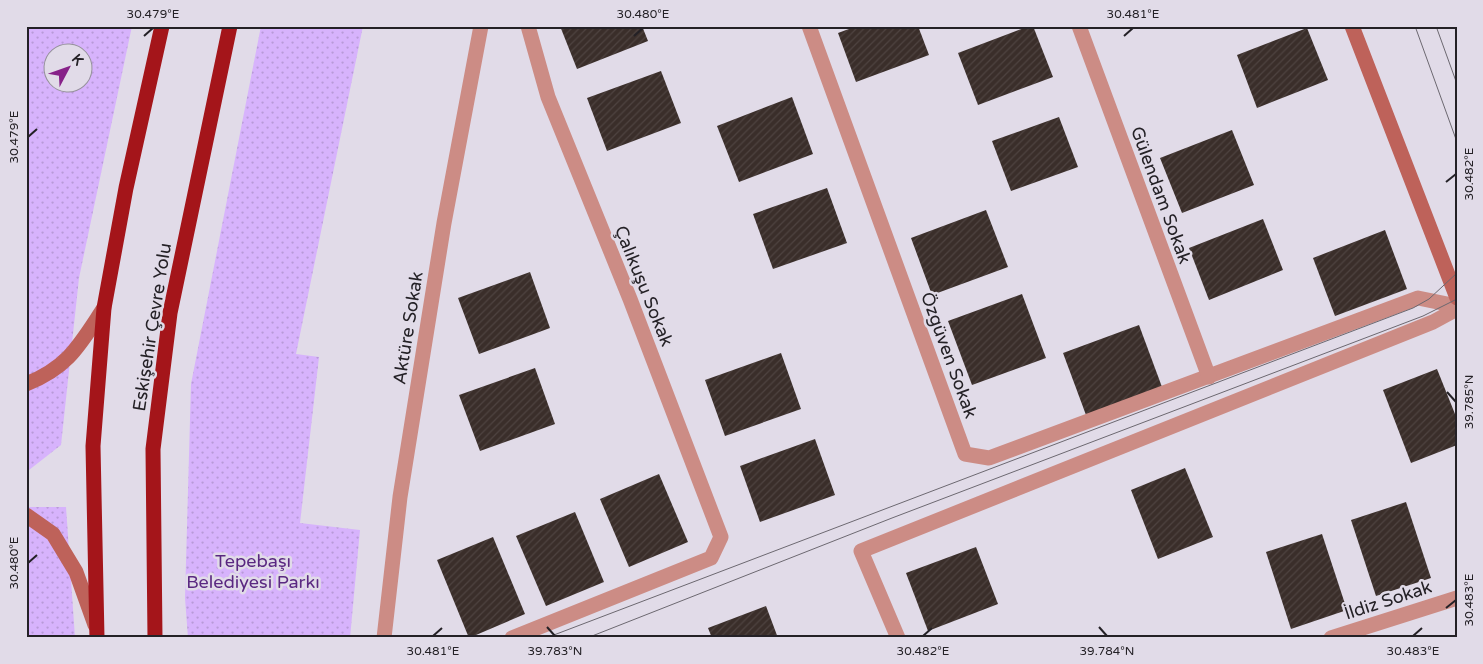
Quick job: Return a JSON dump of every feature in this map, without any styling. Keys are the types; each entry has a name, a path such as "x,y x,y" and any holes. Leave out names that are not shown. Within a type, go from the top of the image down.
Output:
{"highway":[{"path":"97,634 93,446 104,308 126,188 162,26"},
{"name":"Eskişehir Çevre Yolu","path":"155,638 153,449 170,313 230,26"}],"street":[{"name":"Aktüre Sokak","path":"384,638 404,468 444,223 481,26"},
{"name":"Çalıkuşu Sokak","path":"512,638 711,558 721,537 548,98 528,26"},
{"name":"Özgüven Sokak","path":"809,26 965,454 989,458 1209,377"},
{"name":"Gülendam Sokak","path":"1079,26 1209,377"},
{"path":"1352,26 1457,298"},
{"path":"1209,377 1418,298 1457,307"},
{"path":"898,638 861,551 1433,322 1457,307"},
{"path":"26,384 42,378 74,354 104,308"},
{"path":"26,515 53,534 76,572 97,634"},
{"name":"İldiz Sokak","path":"1331,638 1457,598"}],"green space":[{"path":"26,26 132,26 79,278 61,445 29,470 26,470"},
{"name":"Tepebaşı Belediyesi Parkı","path":"261,26 363,26 296,354 319,357 300,523 360,530 350,638 188,638 185,598 191,384"},
{"path":"26,507 66,507 75,638 26,638"}],"building":[{"path":"560,26 642,26 648,41 577,69"},
{"path":"857,26 918,26 929,55 856,82 838,33"},
{"path":"1033,26 1053,77 978,105 958,53"},
{"path":"1307,28 1328,80 1257,108 1237,55"},
{"path":"661,71 681,123 607,151 587,98"},
{"path":"792,97 813,154 739,182 717,126"},
{"path":"1059,117 1078,167 1011,191 992,141"},
{"path":"1232,130 1254,185 1182,213 1160,158"},
{"path":"827,188 847,243 773,269 753,214"},
{"path":"986,210 1008,267 932,295 911,238"},
{"path":"1263,219 1283,270 1209,300 1189,248"},
{"path":"1385,230 1407,289 1335,316 1313,258"},
{"path":"530,272 550,328 479,354 458,298"},
{"path":"1022,294 1046,358 972,385 948,321"},
{"path":"1139,325 1162,387 1086,415 1063,353"},
{"path":"781,353 801,409 725,436 705,380"},
{"path":"535,368 555,424 480,451 459,395"},
{"path":"1437,369 1457,419 1457,445 1411,463 1383,390"},
{"path":"815,439 835,495 760,522 740,466"},
{"path":"1185,468 1213,537 1158,559 1131,490"},
{"path":"659,474 688,542 629,567 600,499"},
{"path":"1406,502 1431,578 1376,596 1351,520"},
{"path":"575,512 604,582 546,606 516,536"},
{"path":"1322,534 1347,610 1291,629 1266,552"},
{"path":"493,537 525,614 469,638 437,560"},
{"path":"976,547 998,604 928,631 906,573"},
{"path":"766,606 778,638 712,638 708,628"}],"tram line":[{"path":"1415,26 1457,142"},
{"path":"1436,26 1457,84"},
{"path":"546,638 1413,308 1429,299 1457,273"},
{"path":"587,638 892,518 1423,316 1457,299"}]}
